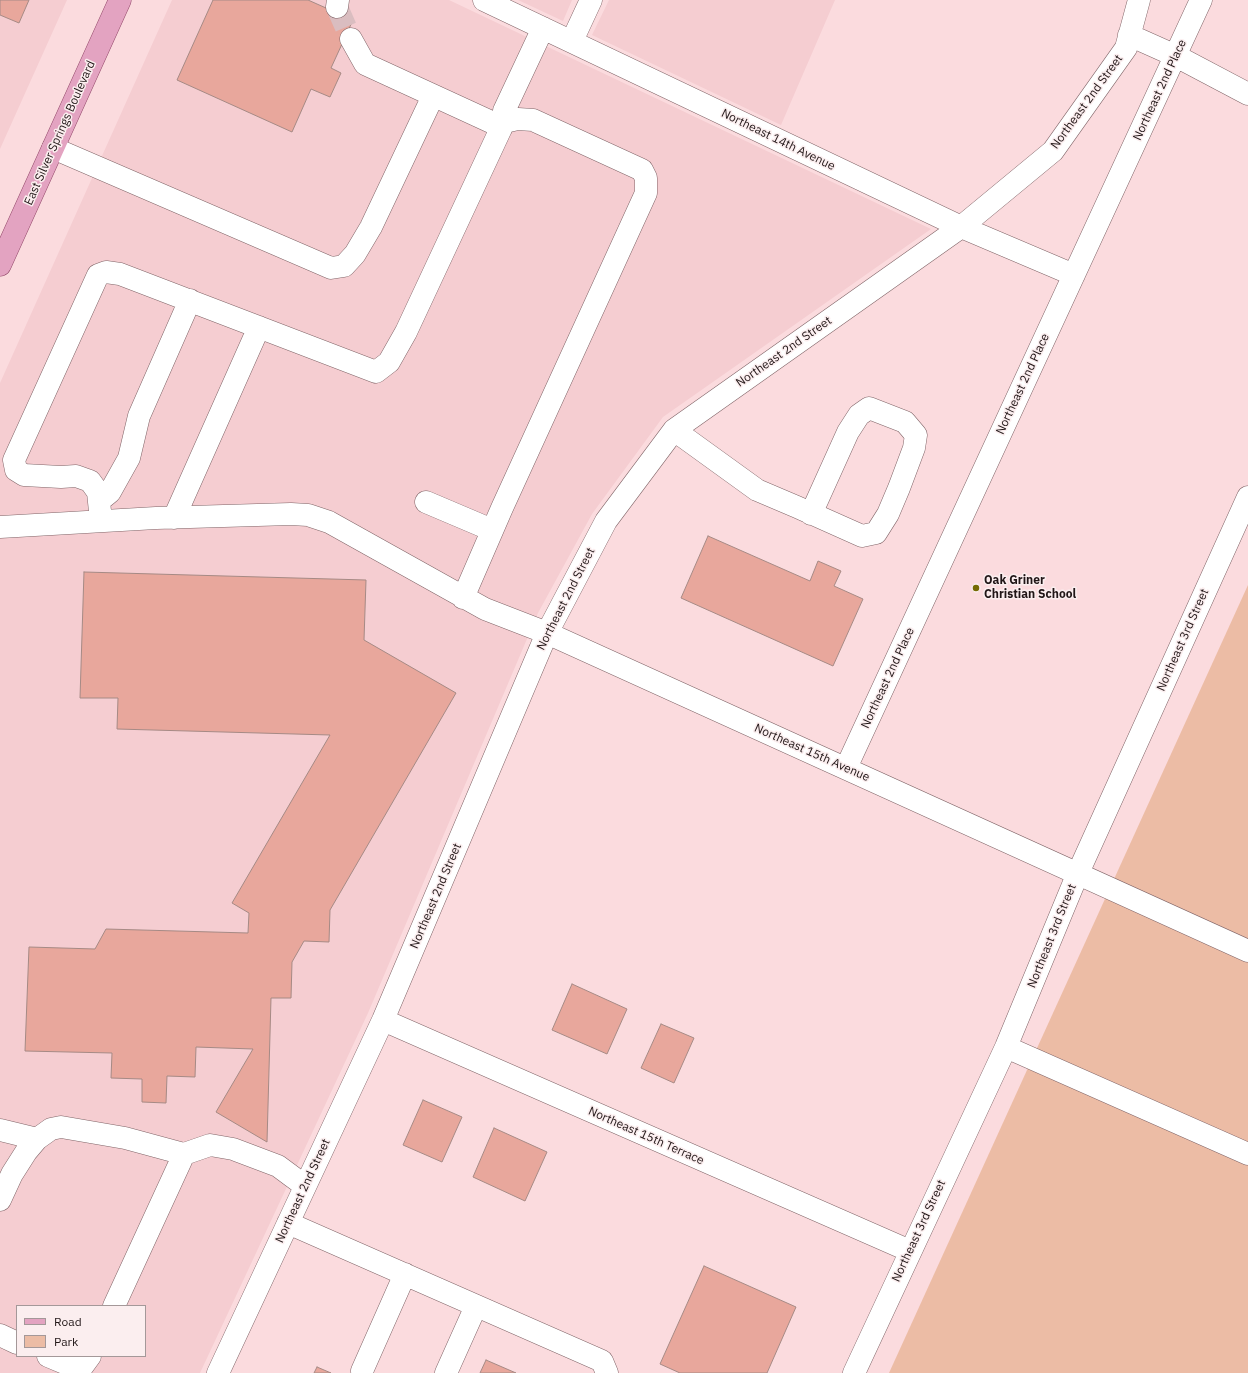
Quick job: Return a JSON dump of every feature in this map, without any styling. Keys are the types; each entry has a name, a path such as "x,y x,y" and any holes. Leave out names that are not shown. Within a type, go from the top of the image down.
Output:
{"main road":[{"name":"East Silver Springs Boulevard","path":"0,265 120,0"}],"street":[{"name":"Northeast 14th Avenue","path":"484,0 961,227 1074,275"},
{"path":"572,41 591,0"},
{"name":"Northeast 2nd Street","path":"218,1373 383,1020 547,633 606,521 674,430 961,227 1053,151 1126,48 1139,0"},
{"name":"Northeast 2nd Place","path":"846,768 1201,0"},
{"path":"502,127 504,111 543,28"},
{"path":"1129,35 1176,56 1248,94"},
{"path":"351,40 365,64 502,127"},
{"path":"53,148 331,268 344,266 355,254 371,226 433,96"},
{"path":"100,511 98,492 90,481 76,476 61,477 24,475 16,470 14,460 98,275 106,272 120,274 376,372 389,362 406,332 504,122 518,119 533,120 636,166 642,170 646,178 646,193 492,530 463,598"},
{"path":"100,511 129,458 139,416 190,300"},
{"path":"174,518 259,327"},
{"path":"674,430 757,490 811,514 862,536 876,533 891,508 914,448 916,435 905,422 870,408 860,415 848,432 811,514"},
{"name":"Northeast 3rd Street","path":"854,1373 1006,1047 1078,873 1248,497"},
{"path":"426,502 492,530"},
{"name":"Northeast 15th Avenue","path":"0,527 100,511 174,518 308,515 329,522 362,539 463,598 485,609 547,633 1248,951"},
{"name":"Northeast 15th Terrace","path":"383,1020 910,1251"},
{"path":"1006,1047 1248,1154"},
{"path":"0,1200 12,1174 37,1139 51,1129 61,1127 125,1138 184,1154 210,1145 233,1149 278,1166 305,1186"},
{"path":"0,1130 37,1139"},
{"path":"114,1305 184,1154"},
{"path":"288,1223 602,1361 607,1373"},
{"path":"362,1371 405,1274"},
{"path":"446,1373 476,1306"},
{"path":"0,1335 16,1343"},
{"path":"50,1357 74,1367 82,1367 89,1357"}],"shaded area":[{"path":"0,0 67,0 0,149"},
{"path":"172,0 449,0 931,229 663,417 592,514 538,613 368,1013 200,1373 0,1373 0,383"},
{"path":"518,0 572,0 563,21"},
{"path":"609,0 835,0 781,125 592,35"}],"green space":[{"path":"1248,585 1248,1373 889,1373"}],"building":[{"path":"0,0 29,0 19,23 0,15"},
{"path":"213,0 308,0 353,20 331,68 341,73 330,97 311,89 292,132 177,80"},
{"path":"708,536 810,581 818,561 841,571 834,586 863,599 833,666 681,598"},
{"path":"84,572 366,580 364,640 456,693 330,910 329,942 304,941 292,962 291,998 271,998 267,1142 216,1112 253,1049 196,1047 195,1077 167,1076 166,1103 142,1102 142,1079 111,1078 112,1053 25,1051 29,947 95,949 106,929 248,933 249,913 232,903 330,735 117,729 118,698 80,698"},
{"path":"572,984 627,1009 607,1054 552,1030"},
{"path":"661,1024 694,1038 674,1083 641,1068"},
{"path":"423,1100 462,1117 442,1162 403,1145"},
{"path":"494,1128 547,1152 525,1201 473,1177"},
{"path":"704,1266 796,1307 767,1373 680,1373 660,1364"},
{"path":"486,1360 516,1373 480,1373"},
{"path":"317,1367 331,1373 314,1373"}],"tunnel":[{"path":"337,7 351,39"}],"place":[{"name":"Oak Griner Christian School","path":"976,588"}]}
